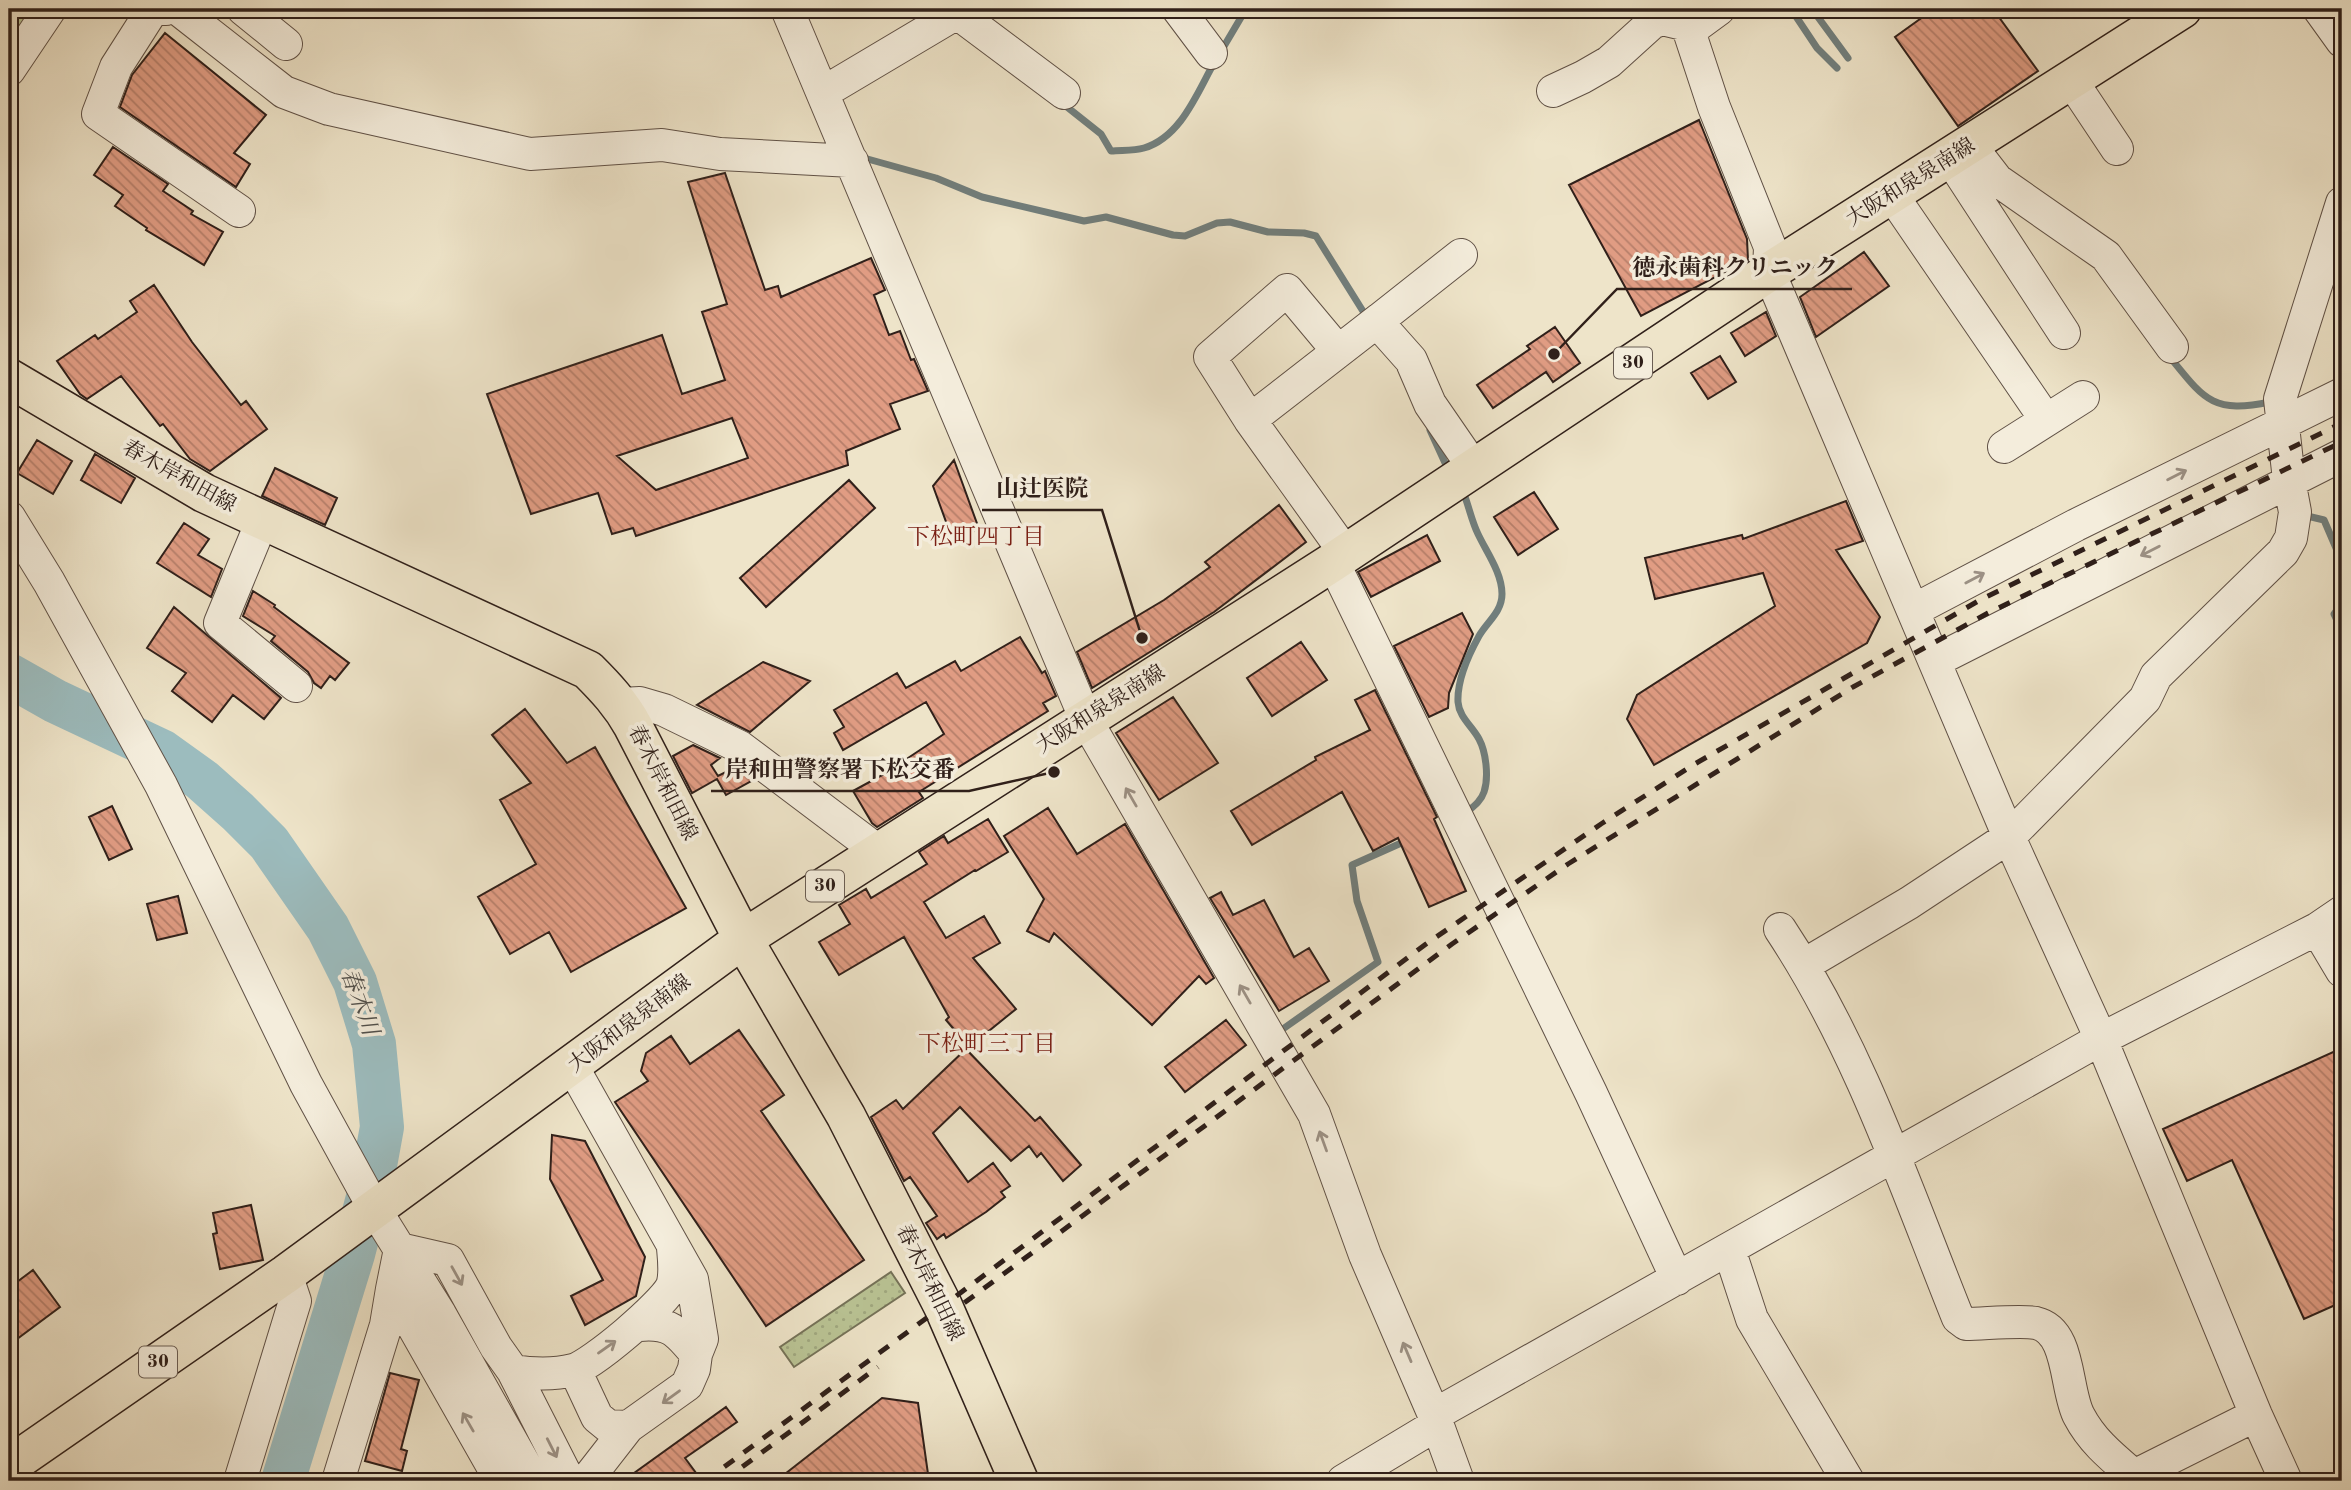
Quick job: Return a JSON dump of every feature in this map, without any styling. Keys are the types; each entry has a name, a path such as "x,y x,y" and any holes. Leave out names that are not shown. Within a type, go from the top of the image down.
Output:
{"main road":[{"name":"大阪和泉泉南線","path":"9,1466 297,1266 393,1220 572,1066 743,940 878,851 1340,558 1769,272 2182,9"},
{"name":"春木岸和田線","path":"9,378 165,471 262,521 588,670 621,704 743,940 846,1116 943,1306 1019,1481"}],"street":[{"path":"9,70 50,9"},
{"path":"166,9 153,9 138,32 116,67 98,114 239,211"},
{"path":"178,9 284,92 329,109 530,154 662,145 720,154 852,161"},
{"path":"243,9 286,44"},
{"path":"787,9 1086,720 1314,1114 1365,1255 1458,1481"},
{"path":"1178,9 1210,53"},
{"path":"1689,31 1719,9"},
{"path":"2319,9 2342,41"},
{"path":"824,92 957,13 1064,93"},
{"path":"1553,90 1609,62 1652,23 1662,19 1683,24 1689,31 1714,107 1770,247 1769,272 2009,837 2101,1039 2256,1415 2286,1481"},
{"path":"2071,80 2117,149"},
{"path":"1960,152 2064,333"},
{"path":"1960,152 2106,256 2172,347"},
{"path":"1892,195 2046,420"},
{"path":"1804,965 1909,903 2009,837 2145,699 2156,676 2283,552 2291,538 2295,512 2280,400 2342,203"},
{"path":"1250,420 1461,255"},
{"path":"1338,351 1287,290 1210,358 1340,558 1677,1279"},
{"path":"1380,319 1387,333 1410,360 1430,404 1474,468"},
{"path":"1914,610 2076,525 2342,394"},
{"path":"2004,447 2083,397"},
{"path":"1935,661 2342,455"},
{"path":"9,517 49,582 161,785 306,1084 393,1220 440,1314 534,1481"},
{"path":"262,521 220,623 239,653 296,686"},
{"path":"621,704 640,703 664,710 740,747 878,851"},
{"path":"1343,1481 1435,1420 1729,1249 2101,1039 2329,920 2342,971"},
{"path":"1780,929 1804,965 1849,1051 1958,1318 1966,1324 2036,1323 2050,1330 2061,1345 2077,1414 2097,1445 2128,1478 2256,1415"},
{"path":"572,1066 692,1279 702,1339 687,1385 628,1427 586,1481"},
{"path":"338,1481 386,1325 392,1289 393,1220"},
{"path":"393,1220 448,1260 496,1347 513,1371 569,1481"},
{"path":"513,1371 536,1375 575,1370 639,1325 666,1296 673,1284 673,1248"},
{"path":"1729,1249 1752,1319 1848,1481"},
{"path":"240,1481 295,1301 297,1266"},
{"path":"392,1289 501,1481"},
{"path":"639,1325 654,1324 672,1328 696,1354"},
{"path":"575,1370 597,1417 608,1426 628,1427"}],"green space":[{"path":"9,9 37,9 9,54"},
{"path":"891,1272 905,1293 794,1367 780,1347"}],"building":[{"path":"1934,9 1993,9 2038,71 1958,126 1895,37"},
{"path":"165,33 266,115 234,153 250,164 236,187 120,107 132,75"},
{"path":"1699,120 1747,239 1748,260 1641,316 1569,185"},
{"path":"113,147 168,184 163,191 193,211 191,214 223,232 204,265 146,230 147,228 115,206 123,195 94,175"},
{"path":"725,173 765,290 778,286 781,297 871,258 885,290 874,295 889,335 900,331 911,360 914,359 928,391 890,404 900,429 846,451 848,465 636,536 633,528 612,534 598,493 531,514 487,394 662,335 682,394 725,380 702,312 727,304 688,182","holes":["732,418 748,458 656,490 617,456"]},
{"path":"1864,252 1889,286 1816,337 1800,297"},
{"path":"154,285 192,342 241,405 246,401 267,429 210,471 190,459 121,376 87,399 80,394 57,361 95,335 98,339 137,312 130,301"},
{"path":"1766,312 1776,336 1745,356 1731,333"},
{"path":"1555,327 1580,363 1553,382 1546,372 1493,408 1477,385 1530,349 1527,346"},
{"path":"1720,356 1736,382 1708,399 1691,373"},
{"path":"37,440 72,461 53,494 17,473"},
{"path":"95,454 135,478 121,503 81,480"},
{"path":"954,460 979,529 953,541 933,486"},
{"path":"275,468 337,498 325,525 262,496"},
{"path":"849,480 875,508 766,607 740,578"},
{"path":"1534,492 1558,529 1518,555 1494,517"},
{"path":"1846,501 1863,541 1836,550 1880,617 1867,643 1654,765 1627,719 1637,695 1775,606 1763,573 1655,599 1645,558 1742,535 1743,539"},
{"path":"1279,505 1306,542 1214,612 1092,688 1077,652 1164,600 1210,567 1205,562"},
{"path":"184,523 209,539 198,555 222,569 211,597 157,563"},
{"path":"1427,535 1440,561 1371,597 1358,572"},
{"path":"253,591 349,663 335,680 330,676 321,688 314,683 308,672 271,641 275,636 243,616"},
{"path":"174,607 281,698 264,719 233,695 212,722 172,691 186,673 147,648"},
{"path":"1462,613 1473,634 1449,693 1448,708 1429,717 1394,646"},
{"path":"1020,637 1042,673 1045,671 1056,696 1043,703 1048,711 919,792 923,798 877,827 853,791 906,762 905,760 944,734 926,702 843,750 834,733 844,727 834,710 897,673 906,688 955,661 961,671"},
{"path":"1301,642 1327,680 1272,716 1247,678"},
{"path":"763,662 810,681 750,732 697,705"},
{"path":"1375,690 1437,817 1434,819 1466,891 1429,907 1398,838 1373,851 1342,792 1252,845 1231,811 1316,760 1315,757 1370,730 1355,700"},
{"path":"1173,697 1218,763 1159,800 1116,733"},
{"path":"525,709 567,763 595,747 686,908 571,972 549,932 510,954 478,897 536,864 500,800 531,783 492,735"},
{"path":"693,745 720,758 711,765 718,776 736,767 753,780 726,795 717,779 692,793 673,756"},
{"path":"112,806 132,849 109,860 89,817"},
{"path":"1048,808 1077,854 1125,824 1214,978 1206,984 1199,976 1152,1025 1054,933 1049,942 1027,931 1044,899 1004,836"},
{"path":"988,819 1008,852 924,902 946,938 984,916 1000,943 973,958 1016,1009 969,1047 946,1020 949,1017 904,937 839,975 819,942 850,924 839,905 866,889 871,898 927,864 919,852 944,836 948,843"},
{"path":"1221,892 1233,915 1264,900 1294,957 1309,948 1329,981 1279,1011 1210,898"},
{"path":"178,896 187,933 157,940 147,904"},
{"path":"1226,1020 1246,1045 1185,1092 1165,1067"},
{"path":"739,1030 784,1095 761,1111 864,1260 766,1326 615,1102 648,1081 641,1071 646,1053 671,1036 690,1064"},
{"path":"2342,1048 2342,1302 2304,1319 2232,1160 2187,1181 2163,1129"},
{"path":"966,1049 1035,1121 1040,1117 1081,1165 1063,1181 1041,1153 1037,1157 1029,1146 1011,1161 960,1107 933,1133 968,1182 993,1163 1010,1186 1001,1192 1005,1197 986,1212 946,1238 944,1234 937,1239 926,1223 937,1216 910,1177 904,1181 871,1117 896,1100 903,1109"},
{"path":"552,1135 585,1141 645,1257 636,1296 585,1325 571,1296 603,1280 550,1179"},
{"path":"251,1205 263,1260 220,1269 213,1234 217,1233 213,1213"},
{"path":"33,1270 60,1307 9,1345 9,1288"},
{"path":"390,1373 419,1380 401,1449 407,1451 402,1471 365,1461"},
{"path":"882,1398 918,1403 929,1481 776,1481"},
{"path":"726,1407 737,1422 685,1458 702,1481 623,1481"}],"waterway":[{"path":"1220,53 1246,9"},
{"path":"1791,9 1817,48 1837,68"},
{"path":"1812,9 1848,58"},
{"path":"1062,103 1101,134 1111,151 1144,148 1157,142 1178,124 1214,63"},
{"path":"864,158 936,178 982,197 1084,221 1106,217 1185,236 1217,223 1230,222 1268,232 1316,236 1366,316"},
{"path":"2169,356 2191,383 2211,400 2235,406 2270,402"},
{"path":"1430,430 1446,465"},
{"path":"1464,494 1476,529 1497,571 1502,594 1497,612 1471,651 1459,685 1459,707 1481,744 1486,772 1483,795 1467,812"},
{"path":"2303,515 2324,520 2342,569"},
{"path":"2342,603 2334,614 2342,631"},
{"name":"春木川","path":"9,675 55,701 163,752 202,780 269,843 328,928 355,982 374,1044 382,1127 372,1182 353,1254 283,1481"},
{"path":"1280,1031 1378,962 1357,901 1352,865 1408,840"}],"railway":[{"path":"705,1481 1426,944 1601,824 1693,765 1980,600 2342,423"},
{"path":"945,1317 1452,944 1568,864 1853,687 1988,613 2342,442"},
{"path":"723,1481 878,1367"}],"place":[{"name":"徳永歯科クリニック","path":"1554,354"},
{"name":"山辻医院","path":"1142,638"},
{"name":"岸和田警察署下松交番","path":"1054,772"}],"district":[{"name":"下松町四丁目","path":"976,537"},
{"name":"下松町三丁目","path":"987,1044"}]}
